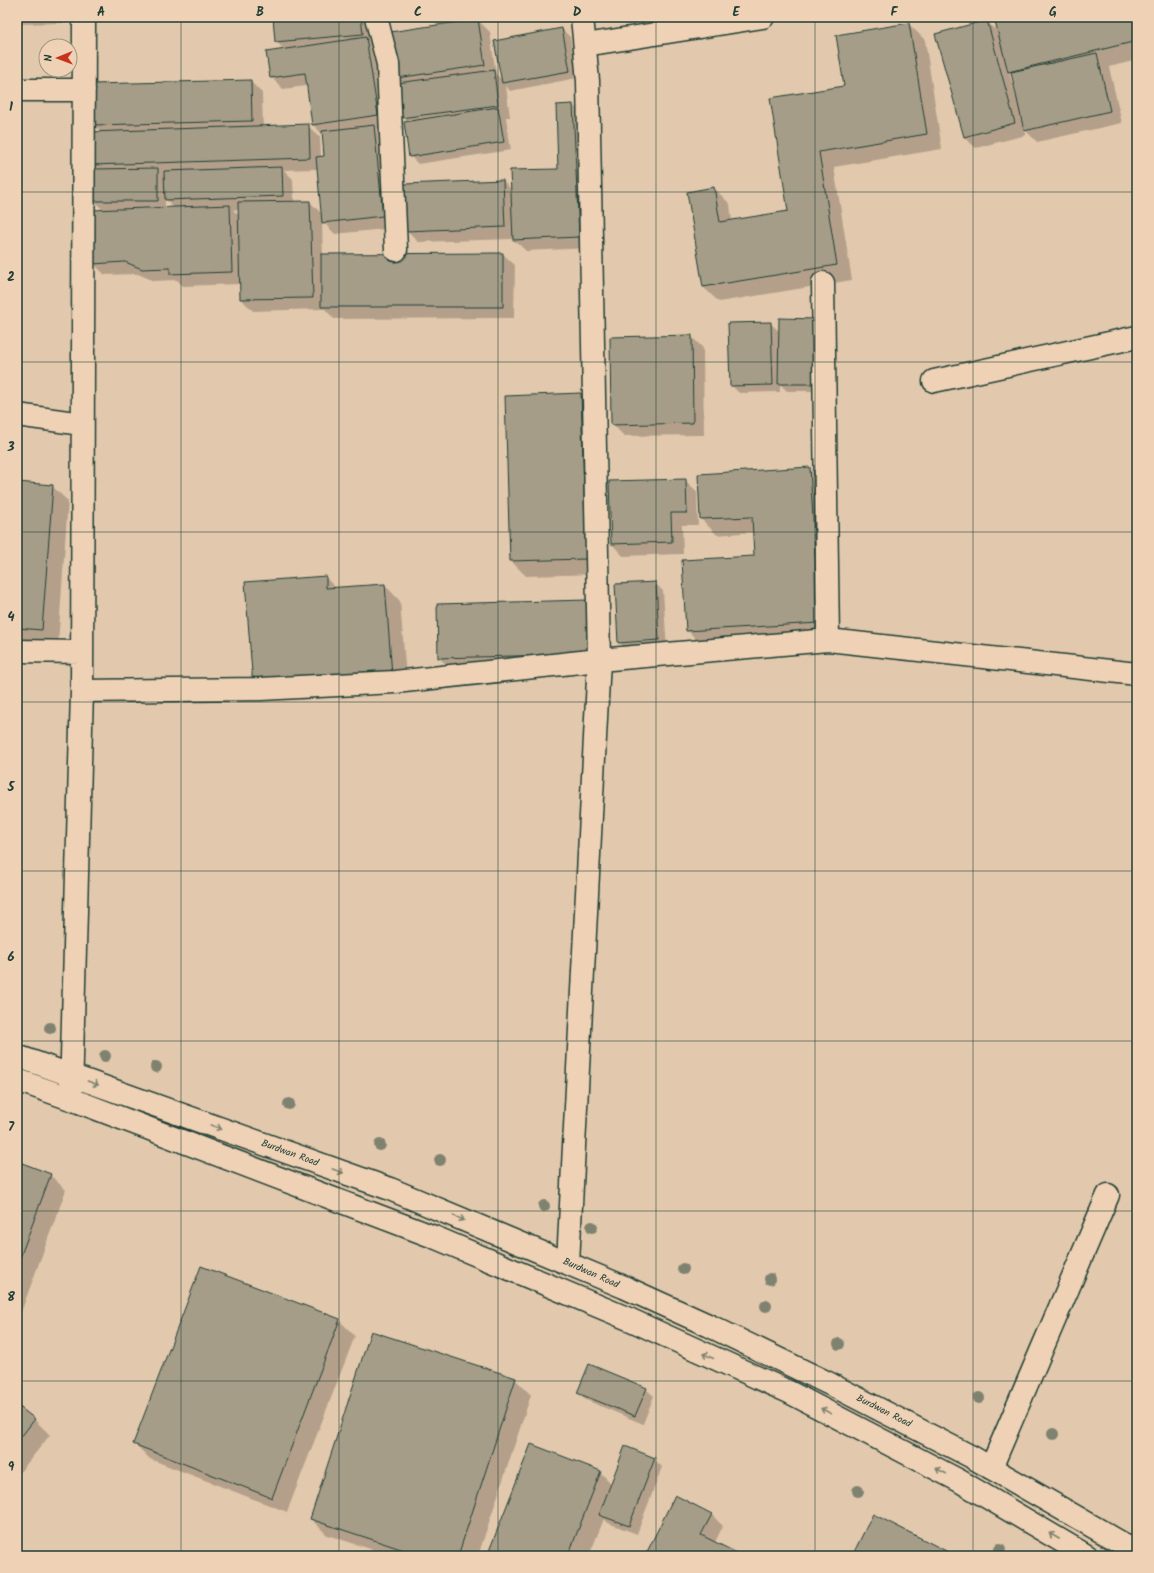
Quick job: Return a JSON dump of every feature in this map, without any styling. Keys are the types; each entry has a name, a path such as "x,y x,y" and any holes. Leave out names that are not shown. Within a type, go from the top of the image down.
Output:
{"street":[{"path":"71,1099 82,691 84,17"},
{"path":"376,17 388,64 396,250"},
{"path":"568,1263 598,660 588,81 582,17"},
{"path":"585,45 763,17"},
{"path":"17,90 84,90"},
{"path":"823,282 828,640"},
{"path":"934,381 1137,337"},
{"path":"17,415 82,424"},
{"path":"82,691 261,689 395,682 598,660 828,640 1137,674"},
{"path":"17,651 81,652"},
{"name":"Burdwan Road","path":"17,1056 390,1189 568,1263 710,1326 802,1370 991,1468 1137,1552"},
{"path":"17,1080 71,1099 434,1237 631,1320 796,1396 958,1480 1087,1556"},
{"path":"991,1468 1108,1195"}],"building":[{"path":"273,17 361,17 363,34 275,42"},
{"path":"994,17 1137,17 1137,41 1008,72"},
{"path":"478,19 485,65 397,78 390,32"},
{"path":"987,20 1015,123 964,137 935,34"},
{"path":"909,23 927,134 819,152 837,265 703,287 687,192 714,187 720,222 788,211 770,98 844,86 836,35"},
{"path":"562,28 570,71 502,83 494,41"},
{"path":"366,37 378,115 312,125 305,73 270,78 266,52"},
{"path":"1097,53 1110,111 1024,131 1011,72"},
{"path":"494,70 498,105 401,118 397,83"},
{"path":"251,80 252,121 93,125 92,84"},
{"path":"573,104 579,237 513,240 510,170 558,169 556,105"},
{"path":"498,107 504,142 409,157 404,122"},
{"path":"309,124 310,158 91,165 90,132"},
{"path":"374,125 383,216 322,223 316,157 324,156 322,131"},
{"path":"282,167 283,196 165,200 164,171"},
{"path":"158,168 158,201 93,201 93,169"},
{"path":"503,180 505,227 406,231 404,184"},
{"path":"310,201 313,298 240,299 238,202"},
{"path":"230,205 232,272 170,274 170,268 142,269 125,262 92,264 91,210"},
{"path":"503,253 503,307 321,307 321,254"},
{"path":"779,318 816,319 816,384 778,384"},
{"path":"771,322 773,385 730,386 728,323"},
{"path":"692,335 693,423 611,425 610,337"},
{"path":"581,393 586,559 510,561 505,396"},
{"path":"810,467 819,623 686,631 682,560 754,556 752,517 700,519 698,474"},
{"path":"686,479 687,513 671,513 672,542 611,544 609,481"},
{"path":"17,482 53,485 42,630 17,628"},
{"path":"326,576 326,588 385,584 392,675 253,686 245,582"},
{"path":"656,582 659,640 618,643 615,584"},
{"path":"588,600 590,654 438,658 437,604"},
{"path":"17,1161 51,1174 17,1266"},
{"path":"201,1266 340,1319 272,1498 133,1444"},
{"path":"371,1331 516,1378 458,1556 422,1556 310,1519"},
{"path":"589,1364 647,1388 635,1416 577,1393"},
{"path":"17,1405 35,1419 17,1442"},
{"path":"531,1444 601,1471 568,1556 487,1556"},
{"path":"625,1446 655,1458 629,1526 599,1515"},
{"path":"675,1495 712,1514 701,1535 741,1556 694,1556 688,1553 687,1556 645,1556"},
{"path":"873,1514 956,1556 852,1556"}]}
